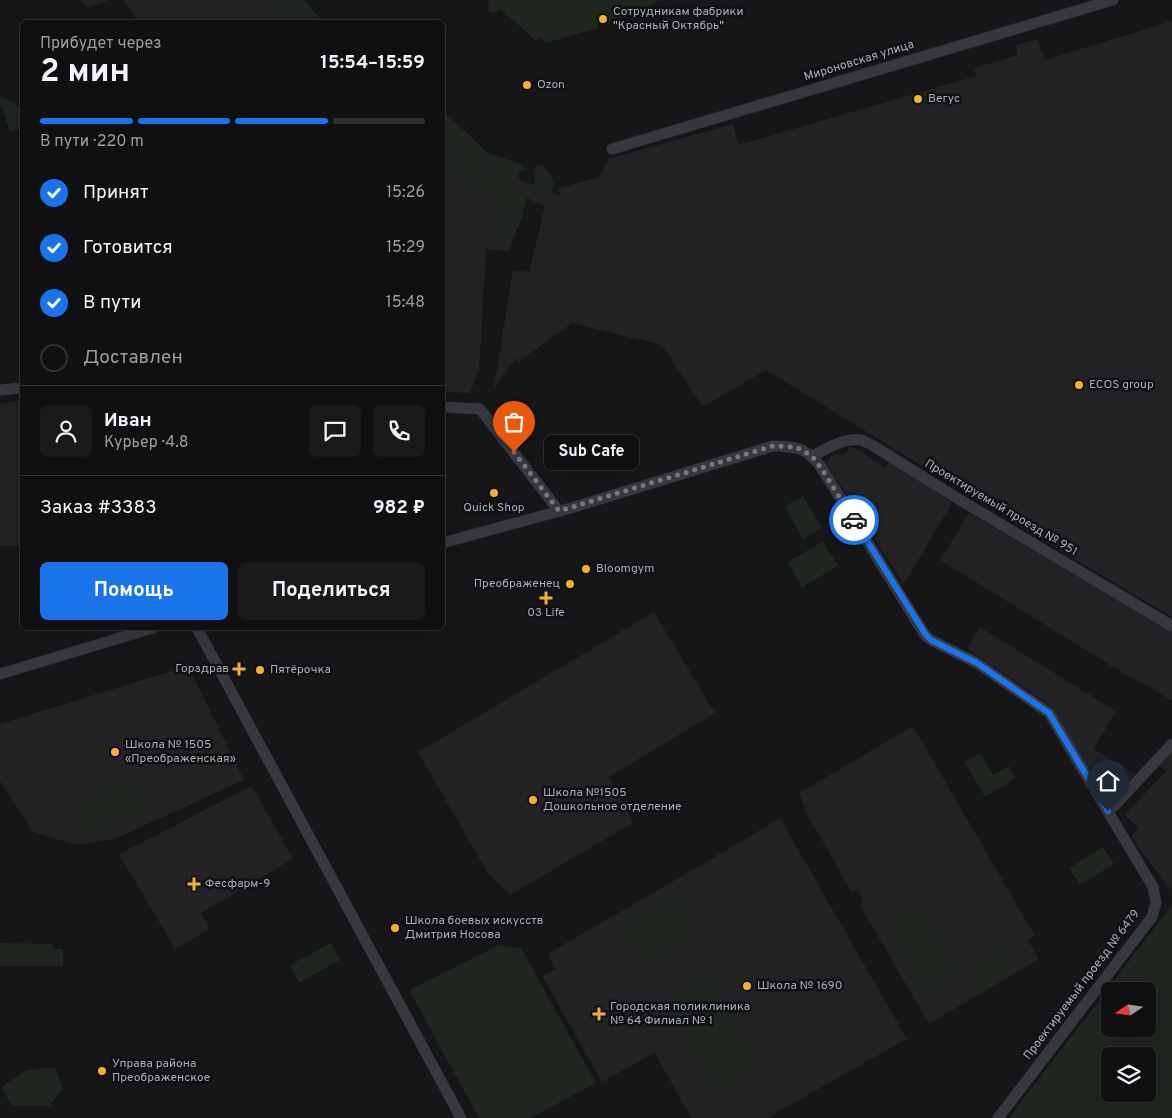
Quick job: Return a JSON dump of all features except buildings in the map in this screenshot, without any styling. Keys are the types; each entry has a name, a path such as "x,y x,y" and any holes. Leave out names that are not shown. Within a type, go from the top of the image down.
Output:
{"street":[{"name":"Мироновская улица","path":"612,149 1073,5 1113,0"},
{"path":"0,390 20,388"},
{"path":"445,407 480,409 559,511"},
{"name":"Проектируемый проезд № 951","path":"812,456 839,443 848,441 859,440 872,444 965,503 1172,626"},
{"path":"445,541 559,511 773,446 796,447 812,456"},
{"name":"Проектируемый проезд № 6479","path":"812,456 926,635 931,640 977,663 1049,713 1153,887 1156,902 1152,917 998,1118"},
{"path":"0,674 146,630"},
{"path":"198,630 461,1118"},
{"path":"1108,811 1172,744"}],"shaded area":[{"path":"80,0 110,0 86,8"},
{"path":"123,0 301,0 322,20 137,20"},
{"path":"267,0 283,0 301,20 287,20"},
{"path":"290,0 304,0 321,20 308,20"},
{"path":"488,0 659,0 632,16 597,24 598,28 546,43 539,37 536,41 501,9 495,13 489,12"},
{"path":"1172,21 1172,617 766,370 703,407 662,345 572,323 519,362 515,358 494,389 513,270 529,272 545,206 527,198 509,251 486,249 479,371 470,393 445,392 445,133 517,169 520,180 560,195 559,188 600,177 608,159 733,124 738,145 976,76 974,68 1018,55 1015,45 1038,39 1045,60"},
{"path":"0,96 20,107 20,129 10,132 0,103"},
{"path":"445,113 488,153 521,164 526,170 514,173 517,176 516,180 509,180 445,137"},
{"path":"445,144 496,177 528,191 530,195 526,198 523,215 512,241 501,233 500,211 509,205 499,203 495,194 486,189 476,191 458,177 459,168 445,158"},
{"path":"542,165 552,178 551,194 534,188 536,166"},
{"path":"20,400 20,546 0,546 0,403"},
{"path":"849,446 861,451 885,468 890,460 952,503 904,584 826,463 831,456 846,454"},
{"path":"803,496 822,528 803,539 785,506"},
{"path":"969,513 1172,631 1172,701 1143,683 1131,678 940,560"},
{"path":"823,541 838,566 802,587 788,562"},
{"name":"Школа №1505 Дошкольное отделение","path":"654,612 715,713 609,777 633,823 510,895 487,872 418,752"},
{"path":"980,627 1116,711 1094,749 1135,774 1131,779 1104,795 1051,706 967,648"},
{"name":"Школа № 1505 «Преображенская»","path":"188,666 244,780 115,839 77,845 33,832 0,781 0,724"},
{"path":"913,726 1035,936 1028,940 1039,959 929,1024 861,907 863,901 858,891 851,891 806,812 799,793"},
{"path":"208,737 223,769 206,777 191,745"},
{"path":"1172,752 1172,889 1166,884 1131,837 1138,827 1125,815 1166,771 1160,766"},
{"path":"980,753 993,775 1009,766 1016,778 985,797 965,762"},
{"path":"134,780 146,811 87,834 75,804"},
{"name":"Фесфарм-9","path":"252,786 293,859 201,913 210,929 175,949 119,854"},
{"name":"Школа № 1690","path":"780,818 907,1039 767,1118 691,1118 655,1053 602,1082 542,976 556,969 547,954"},
{"path":"1103,847 1114,864 1080,885 1069,868"},
{"path":"675,896 696,935 644,964 622,926"},
{"path":"917,905 956,972 923,991 884,924"},
{"path":"1172,905 1172,1118 1009,1118 1101,998 1101,1038 1156,1038 1156,982 1113,982"},
{"path":"0,943 53,944 53,949 63,949 63,966 0,966"},
{"path":"331,943 340,960 299,983 290,965"},
{"path":"499,945 521,948 596,1083 531,1118 479,1118 409,990"},
{"path":"1003,950 1015,971 977,993 964,972"},
{"path":"707,976 760,1069 717,1094 665,1001"},
{"path":"55,1067 63,1089 49,1106 12,1106 1,1087 27,1070"}],"way so far":[{"path":"514,452 559,511 773,446 796,447 812,456 854,520"}],"place":[{"name":"Сотрудникам фабрики \"Красный Октябрь\"","path":"603,19"},
{"name":"Ozon","path":"527,85"},
{"name":"Вегус","path":"918,99"},
{"name":"ECOS group","path":"1079,385"},
{"name":"Sub Cafe","path":"514,452"},
{"name":"Quick Shop","path":"494,493"},
{"name":"Bloomgym","path":"586,569"},
{"name":"Преображенец","path":"570,584"},
{"name":"03 Life","path":"546,598"},
{"name":"Горздрав","path":"239,669"},
{"name":"Пятёрочка","path":"260,670"},
{"name":"Школа № 1505 «Преображенская»","path":"115,752"},
{"name":"Школа №1505 Дошкольное отделение","path":"533,800"},
{"name":"Фесфарм-9","path":"194,884"},
{"name":"Школа боевых искусств Дмитрия Носова","path":"395,928"},
{"name":"Школа № 1690","path":"747,986"},
{"name":"Городская поликлиника № 64 Филиал № 1","path":"599,1014"},
{"name":"Управа района Преображенское","path":"102,1071"}],"route":[{"path":"854,520 926,635 931,640 977,663 1049,713 1108,811"}]}
